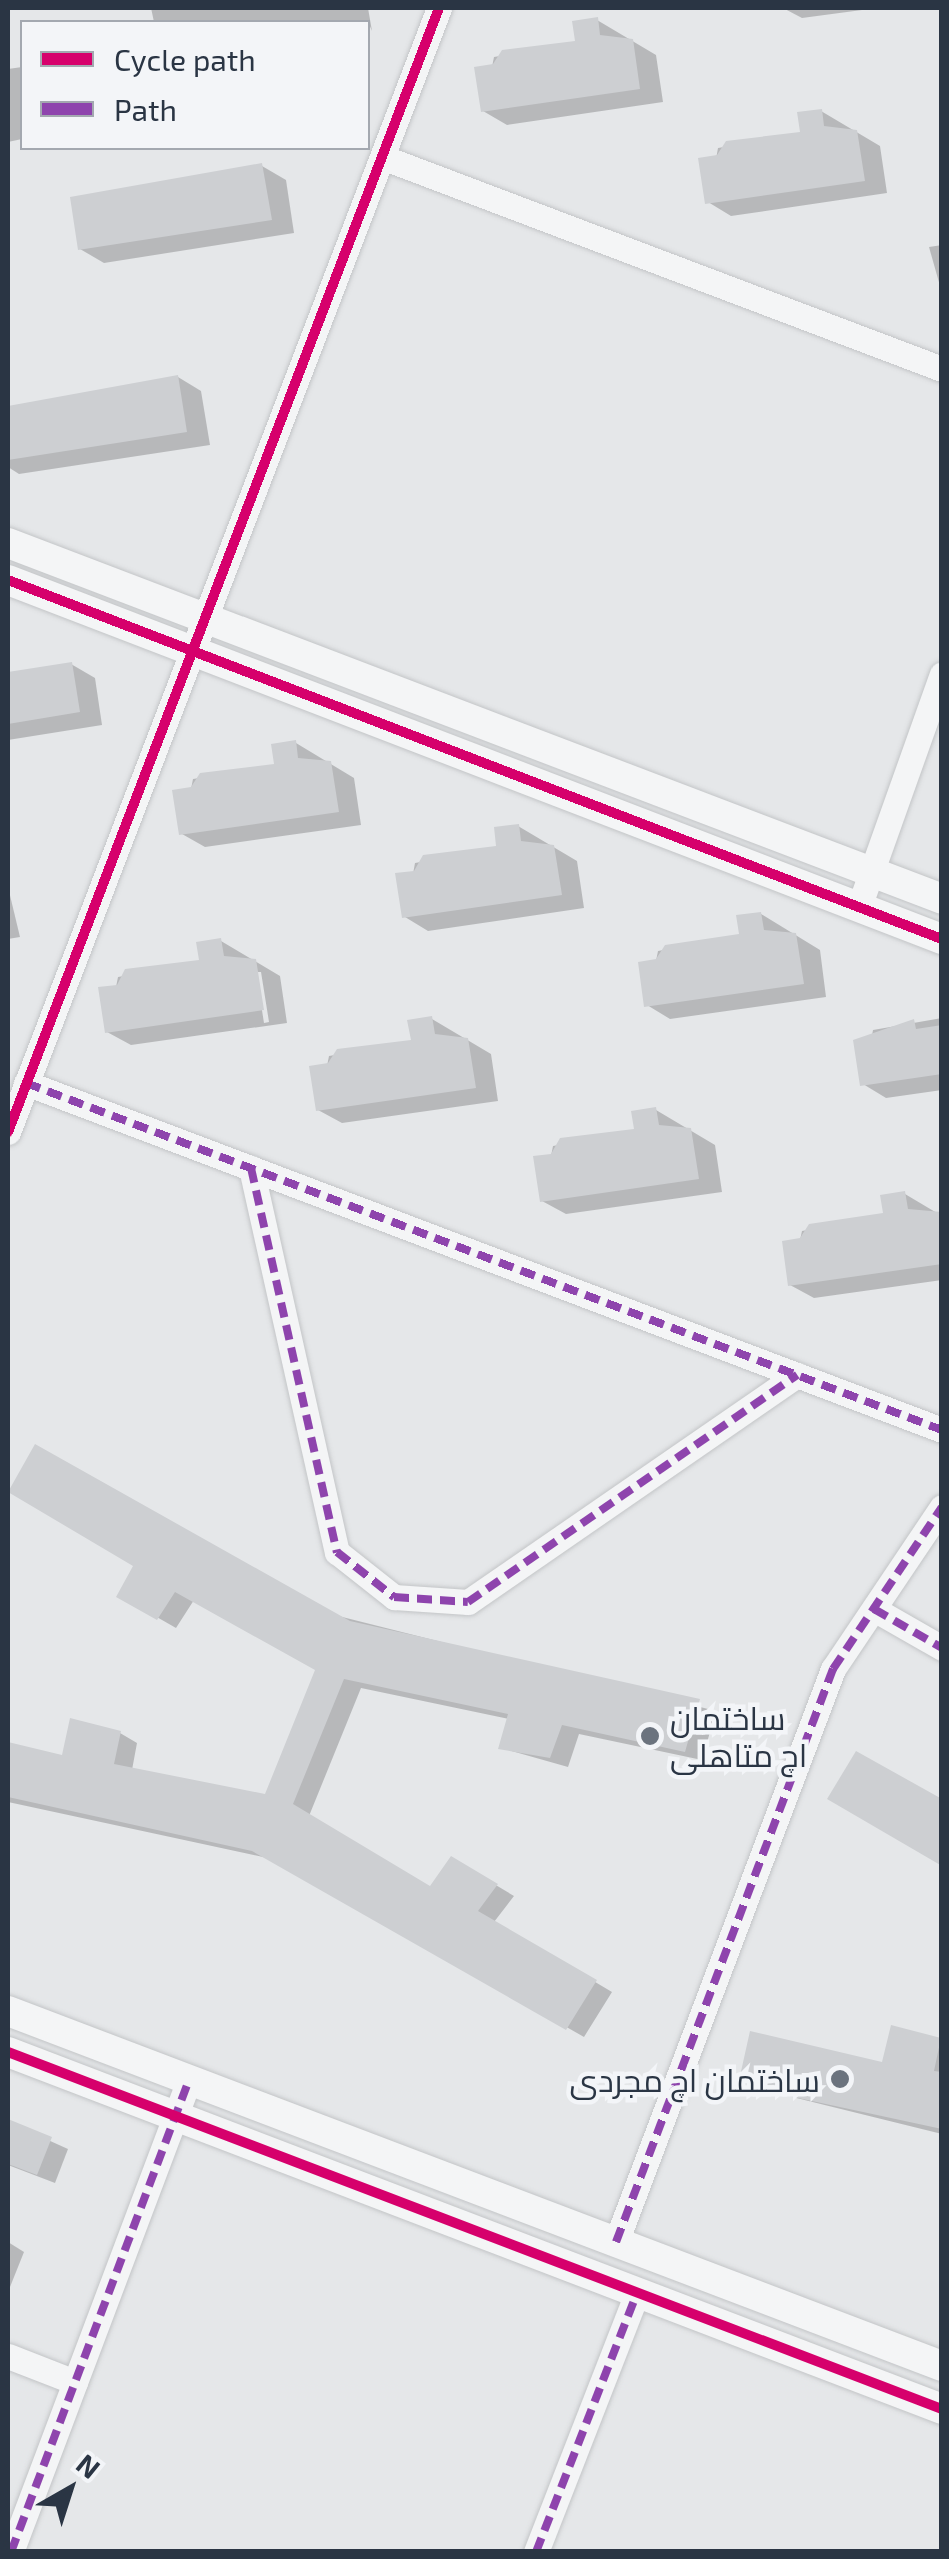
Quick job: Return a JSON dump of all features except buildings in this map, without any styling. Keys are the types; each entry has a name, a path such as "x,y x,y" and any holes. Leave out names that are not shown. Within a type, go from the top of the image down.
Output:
{"street":[{"path":"8,1132 439,8"},
{"path":"382,157 942,369"},
{"path":"8,543 942,900"},
{"path":"8,580 942,938"},
{"path":"858,907 942,674"},
{"path":"26,1084 942,1430"},
{"path":"251,1168 337,1552 394,1597 468,1602 797,1376"},
{"path":"616,2242 833,1670 942,1506"},
{"path":"874,1609 942,1648"},
{"path":"8,2010 942,2366"},
{"path":"8,2052 942,2409"},
{"path":"10,2552 189,2080"},
{"path":"536,2552 637,2294"},
{"path":"8,2356 75,2382"}],"marked path":[{"path":"26,1083 942,1430"},
{"path":"251,1168 337,1552 394,1597 468,1602 797,1375"},
{"path":"616,2242 833,1669 942,1507"},
{"path":"874,1609 942,1648"},
{"path":"11,2552 189,2080"},
{"path":"536,2552 637,2293"}],"cycle path":[{"path":"8,1132 439,8"},
{"path":"8,580 942,939"},
{"path":"8,2052 942,2409"}],"place":[{"name":"ساختمان اچ متاهلی","path":"650,1736"},
{"name":"ساختمان اچ مجردی","path":"840,2079"}]}
